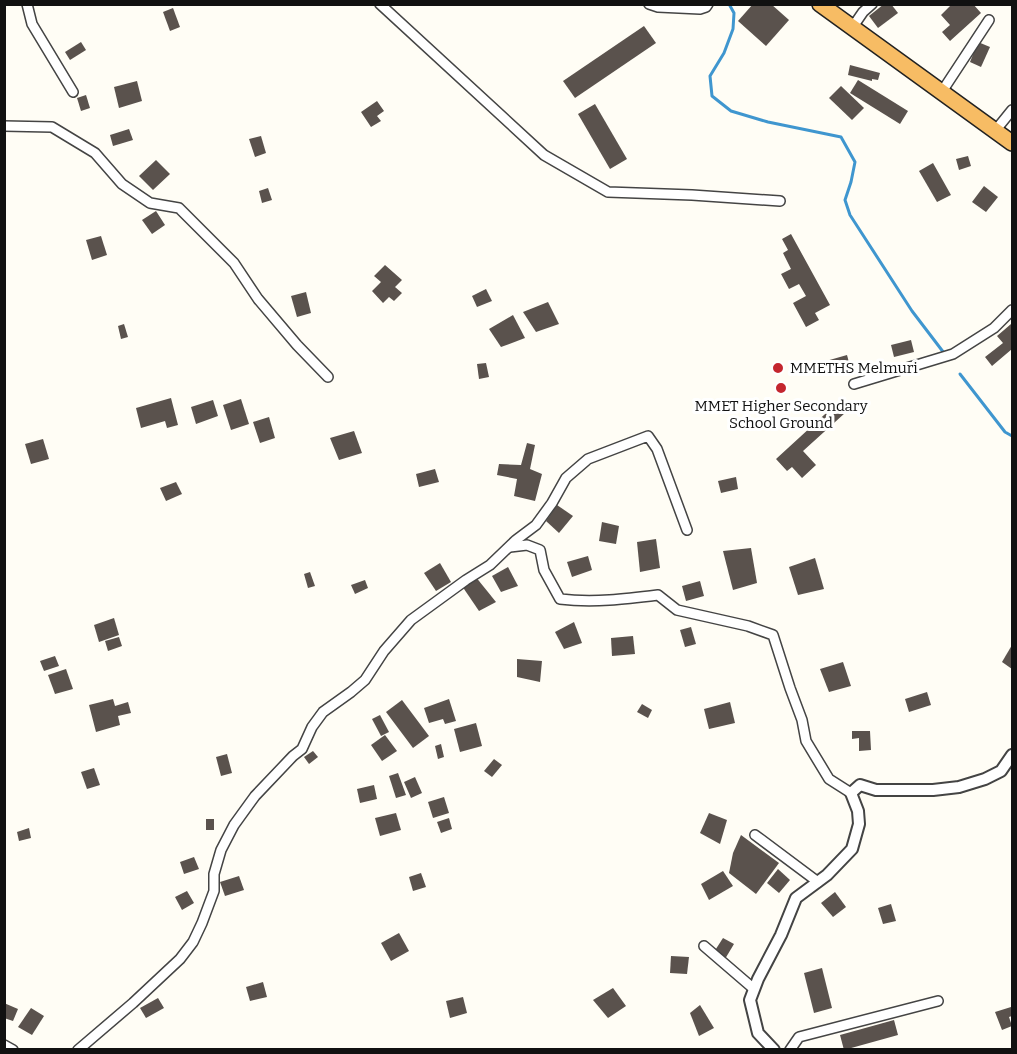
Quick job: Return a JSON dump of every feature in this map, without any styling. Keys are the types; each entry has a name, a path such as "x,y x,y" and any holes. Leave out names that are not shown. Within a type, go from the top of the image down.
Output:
{"highway":[{"path":"820,4 1012,143"}],"street":[{"path":"27,4 32,24 73,92"},
{"path":"380,4 544,155 608,192 780,201"},
{"path":"649,4 658,7 700,9 707,6"},
{"path":"852,28 872,4"},
{"path":"941,93 989,20"},
{"path":"995,131 1012,110"},
{"path":"4,126 52,127 95,153 122,184 150,203 179,208 234,263 258,299 328,377"},
{"path":"854,384 953,354 994,328 1012,310"},
{"path":"78,1050 120,1015 180,959 193,942 214,891 214,874 221,850 234,825 255,796 302,749 312,727 323,712 365,680 384,651 411,620 490,565 516,540 536,525 566,478 588,459 648,436 657,449 687,530"},
{"path":"510,547 527,545 540,550 544,570 561,599 575,601 658,595 677,610 748,626 773,635 802,720 806,741 829,779 851,793 860,824 852,849 828,875 796,898 754,989 750,1000 758,1033 774,1050"},
{"path":"851,793 860,785 876,790 933,790 959,787 1001,771 1012,755"},
{"path":"755,835 818,882"},
{"path":"704,946 754,989"},
{"path":"790,1050 799,1037 938,1001"},
{"path":"4,1045 14,1050"}],"building":[{"path":"753,4 771,4 789,20 766,46 738,21"},
{"path":"884,4 891,4 898,13 878,28 869,16"},
{"path":"952,4 973,4 981,13 950,41 942,32 950,25 941,15"},
{"path":"173,8 180,27 170,31 163,12"},
{"path":"644,26 656,43 575,98 563,81"},
{"path":"81,42 86,50 70,60 65,52"},
{"path":"978,42 990,47 981,67 970,62"},
{"path":"850,65 880,73 878,80 872,79 872,81 848,75"},
{"path":"858,80 908,111 900,124 850,93"},
{"path":"137,81 142,101 119,108 114,87"},
{"path":"841,86 864,108 852,120 829,98"},
{"path":"86,95 90,108 81,111 77,98"},
{"path":"377,101 384,111 377,116 381,121 371,127 361,112"},
{"path":"595,104 627,159 610,169 578,114"},
{"path":"129,129 133,140 113,146 110,135"},
{"path":"261,136 266,153 255,157 249,139"},
{"path":"968,156 971,166 959,170 956,159"},
{"path":"156,160 170,174 153,190 139,176"},
{"path":"933,163 951,195 937,202 919,171"},
{"path":"984,186 998,197 986,212 972,202"},
{"path":"268,188 272,200 262,203 259,191"},
{"path":"156,211 165,225 152,234 142,220"},
{"path":"791,234 830,305 815,313 819,320 806,327 793,303 806,296 799,284 789,289 781,274 791,269 783,253 788,250 782,239"},
{"path":"101,236 107,255 92,260 86,240"},
{"path":"385,265 402,280 395,287 402,293 394,301 389,297 383,303 372,291 381,282 374,276"},
{"path":"486,289 492,301 477,307 472,296"},
{"path":"306,292 311,313 297,317 291,296"},
{"path":"548,302 559,324 536,332 523,312"},
{"path":"513,315 525,338 501,347 489,329"},
{"path":"124,324 128,337 121,339 118,326"},
{"path":"1011,324 1012,349 992,366 985,357 1003,343 997,336"},
{"path":"911,340 914,352 894,357 891,345"},
{"path":"847,355 851,370 830,376 826,361"},
{"path":"486,363 489,377 479,379 477,364"},
{"path":"171,398 178,425 167,428 165,421 141,428 136,408"},
{"path":"241,399 249,424 231,430 223,405"},
{"path":"213,400 218,416 196,424 191,407"},
{"path":"836,404 845,413 803,451 816,465 802,478 792,467 787,471 776,459"},
{"path":"269,417 275,438 260,443 253,422"},
{"path":"354,431 362,453 339,460 330,438"},
{"path":"43,439 49,459 31,464 25,444"},
{"path":"527,443 535,445 530,469 542,474 535,501 514,496 517,479 497,475 499,464 521,465"},
{"path":"435,469 439,482 419,487 416,474"},
{"path":"736,477 738,489 721,493 718,481"},
{"path":"176,482 182,494 166,501 160,488"},
{"path":"557,505 573,516 559,533 546,521"},
{"path":"602,522 619,526 616,544 599,541"},
{"path":"656,539 660,568 640,572 637,542"},
{"path":"751,548 757,583 733,590 723,551"},
{"path":"588,556 592,570 572,577 567,562"},
{"path":"815,558 824,589 798,595 789,567"},
{"path":"440,563 451,582 436,591 424,573"},
{"path":"508,567 518,586 501,592 492,576"},
{"path":"310,572 315,586 308,588 304,574"},
{"path":"475,576 496,602 479,611 462,586"},
{"path":"365,580 368,588 355,594 351,585"},
{"path":"700,581 704,596 686,601 682,586"},
{"path":"114,618 119,635 99,642 94,625"},
{"path":"574,622 582,643 564,649 555,632"},
{"path":"691,627 696,644 685,647 680,630"},
{"path":"633,636 635,654 612,656 611,638"},
{"path":"119,637 122,646 108,651 105,641"},
{"path":"1012,645 1012,669 1002,662"},
{"path":"55,656 59,666 44,671 40,661"},
{"path":"517,659 542,661 540,682 517,677"},
{"path":"843,662 851,686 829,692 820,669"},
{"path":"66,669 73,689 55,694 48,675"},
{"path":"927,692 931,705 909,712 905,699"},
{"path":"113,699 115,706 128,702 131,713 118,716 120,725 96,732 89,705"},
{"path":"449,699 456,721 445,724 443,719 429,723 424,708"},
{"path":"402,700 429,736 413,748 386,712"},
{"path":"730,702 735,723 709,729 704,709"},
{"path":"642,704 652,710 648,718 637,712"},
{"path":"380,715 389,732 381,736 372,719"},
{"path":"476,723 482,746 460,752 454,729"},
{"path":"852,731 870,731 871,750 859,751 859,738 852,739"},
{"path":"385,735 397,751 382,761 371,745"},
{"path":"441,744 444,757 438,759 435,746"},
{"path":"313,751 318,757 309,764 304,757"},
{"path":"227,754 232,773 221,776 216,757"},
{"path":"494,759 502,765 492,777 484,771"},
{"path":"94,768 100,785 87,789 81,772"},
{"path":"398,773 406,795 396,798 389,776"},
{"path":"415,777 422,793 411,798 404,782"},
{"path":"374,785 377,799 360,803 357,789"},
{"path":"444,797 449,813 433,818 428,802"},
{"path":"396,813 401,830 380,836 375,818"},
{"path":"709,813 727,820 720,844 700,833"},
{"path":"449,818 452,829 441,833 437,822"},
{"path":"206,819 214,819 214,830 206,830"},
{"path":"29,828 31,838 19,841 17,832"},
{"path":"741,835 779,863 756,894 729,873 733,853"},
{"path":"194,857 199,869 184,874 180,862"},
{"path":"778,869 790,880 779,893 767,883"},
{"path":"723,871 733,886 709,900 701,884"},
{"path":"421,873 426,887 413,891 409,877"},
{"path":"239,876 244,890 225,896 220,882"},
{"path":"187,891 194,903 182,910 175,897"},
{"path":"835,892 846,907 833,917 821,903"},
{"path":"891,904 896,921 883,924 878,908"},
{"path":"399,933 409,951 391,961 381,943"},
{"path":"723,938 734,944 725,959 714,952"},
{"path":"671,956 689,957 687,974 670,973"},
{"path":"822,968 832,1008 814,1013 804,973"},
{"path":"263,982 267,997 250,1001 246,987"},
{"path":"613,988 626,1006 608,1018 593,1000"},
{"path":"463,997 467,1013 450,1018 446,1001"},
{"path":"158,998 164,1008 146,1018 140,1008"},
{"path":"4,1003 18,1009 13,1021 4,1018"},
{"path":"700,1005 714,1028 699,1036 690,1013"},
{"path":"1011,1007 1012,1016 1009,1017 1012,1026 1002,1030 995,1012"},
{"path":"31,1008 44,1016 32,1035 18,1027"},
{"path":"894,1020 898,1035 844,1050 840,1035"}],"waterway":[{"path":"729,4 734,13 733,29 724,53 710,76 712,96 731,111 768,122 841,137 855,162 845,200 850,215 912,311 944,353"},
{"path":"960,374 1005,432 1012,436"}],"place":[{"name":"MMETHS Melmuri","path":"778,368"},
{"name":"MMET Higher Secondary School Ground","path":"781,388"}]}
